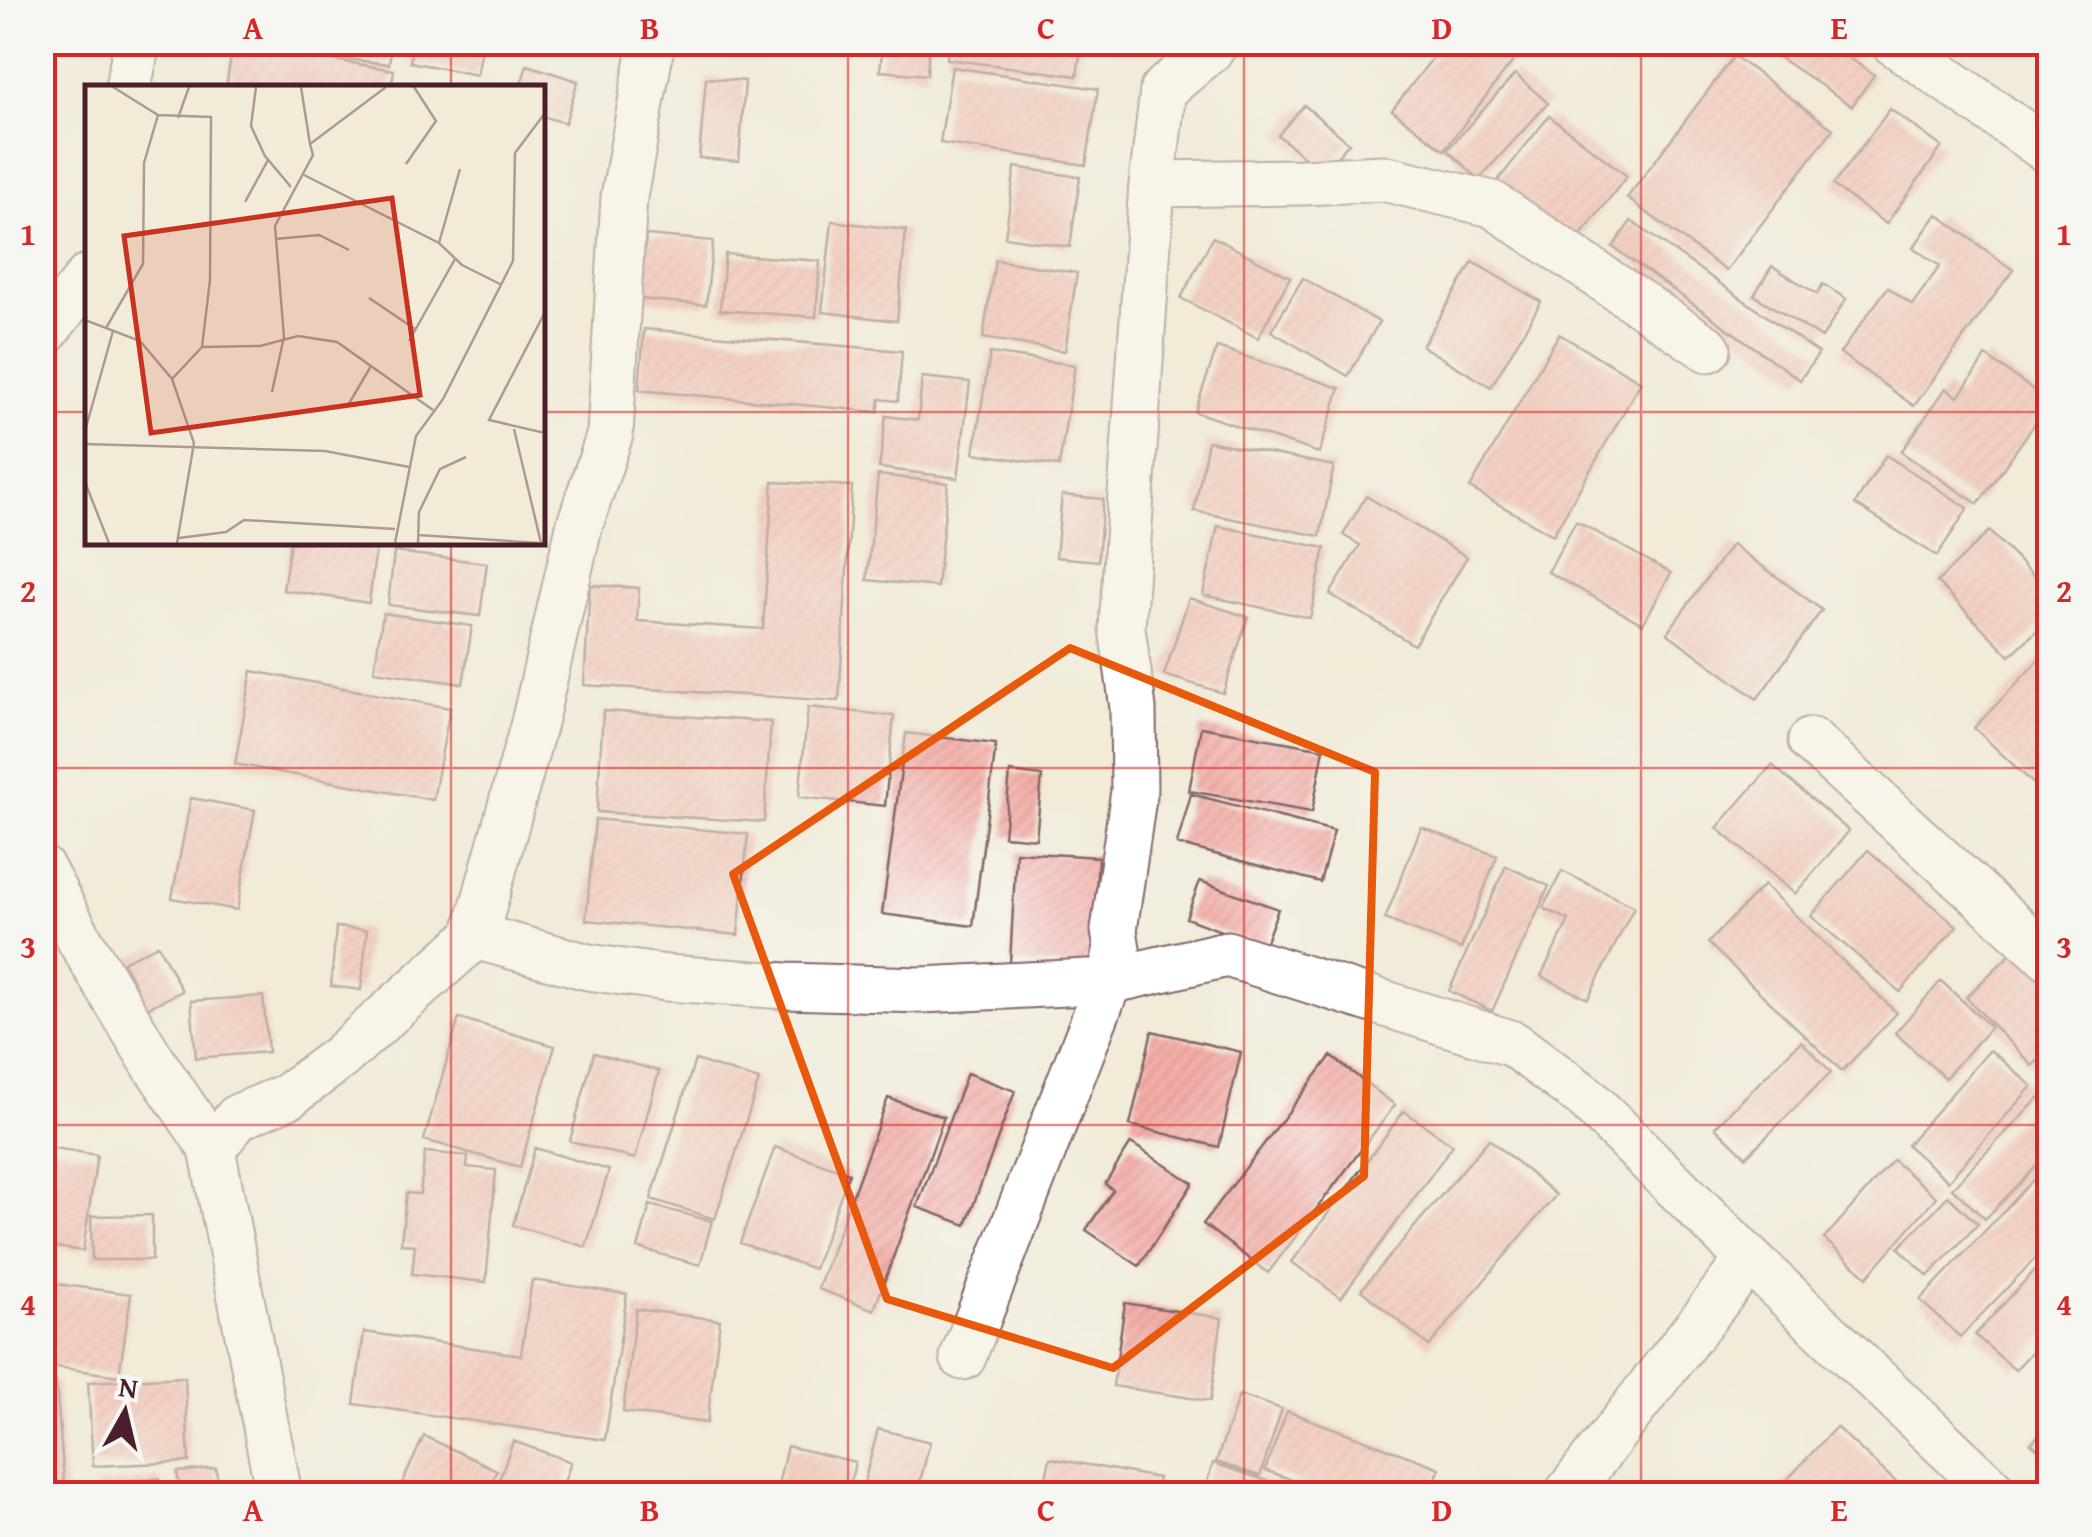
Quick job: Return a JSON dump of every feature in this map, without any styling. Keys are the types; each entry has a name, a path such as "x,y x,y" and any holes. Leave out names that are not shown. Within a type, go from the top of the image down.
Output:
{"street":[{"path":"129,85 137,42"},
{"path":"212,1150 238,1118 288,1096 339,1058 475,936 534,724 579,528 610,434 624,197 652,42"},
{"path":"963,1358 1110,981 1117,949 1114,930 1134,791 1133,708 1122,628 1152,184 1163,90 1216,42"},
{"path":"1893,42 2050,152"},
{"path":"1152,184 1384,178 1492,204 1708,349"},
{"path":"42,336 85,281"},
{"path":"1811,741 2050,960"},
{"path":"42,869 153,1062 212,1150 279,1494"},
{"path":"475,936 588,968 666,978 922,990 1110,981 1228,954 1513,1044 1585,1097 1996,1494"},
{"path":"1567,1494 1749,1259"}],"highlighted area":[{"path":"1070,648 1375,772 1364,1176 1113,1368 887,1299 733,874"}],"building":[{"path":"266,42 392,42 389,64 278,51 394,70 392,85 226,85 233,43 265,48"},
{"path":"413,42 483,42 477,75 410,62"},
{"path":"883,42 929,42 927,75 880,71"},
{"path":"949,42 1082,42 1077,76 947,59"},
{"path":"1445,42 1492,42 1514,60 1444,150 1392,110"},
{"path":"1756,42 1826,42 1874,75 1852,106"},
{"path":"1734,56 1833,129 1726,271 1627,198"},
{"path":"527,65 578,81 565,123 545,117 545,85 521,85"},
{"path":"952,67 1098,89 1086,165 940,143"},
{"path":"1515,74 1548,103 1479,179 1447,150"},
{"path":"706,78 745,81 739,161 699,158"},
{"path":"1304,105 1349,143 1323,173 1278,135"},
{"path":"1890,109 1942,147 1886,224 1833,185"},
{"path":"1549,116 1627,176 1574,244 1496,183"},
{"path":"1015,167 1080,177 1070,247 1005,237"},
{"path":"1937,214 2013,270 1914,406 1840,353 1888,287 1912,305 1940,266 1913,248"},
{"path":"832,221 906,230 897,321 822,312"},
{"path":"1631,221 1819,353 1800,380 1613,247"},
{"path":"646,235 713,241 706,305 639,299"},
{"path":"1213,237 1290,277 1258,338 1181,298"},
{"path":"725,254 820,261 816,317 720,310"},
{"path":"995,260 1077,273 1065,351 983,338"},
{"path":"1473,262 1541,302 1491,387 1422,346"},
{"path":"1772,266 1817,294 1823,284 1846,299 1822,338 1754,295"},
{"path":"1303,278 1379,322 1348,376 1271,331"},
{"path":"644,329 902,351 898,401 880,399 878,412 639,390"},
{"path":"1559,334 1641,382 1553,535 1470,488"},
{"path":"1217,347 1340,388 1319,453 1195,412"},
{"path":"990,353 1075,365 1059,466 974,453"},
{"path":"1986,356 2050,402 1978,504 1901,452 1946,388 1958,397"},
{"path":"922,377 970,382 958,478 879,468 886,416 918,420"},
{"path":"1208,441 1334,466 1320,536 1194,511"},
{"path":"1886,455 1968,508 1937,556 1855,504"},
{"path":"878,475 948,483 937,587 867,580"},
{"path":"773,482 852,486 839,701 584,685 590,585 639,588 637,621 763,629"},
{"path":"1062,495 1103,499 1098,561 1056,557"},
{"path":"1366,496 1467,557 1414,645 1330,594 1360,545 1343,535"},
{"path":"1576,521 1671,573 1643,624 1548,572"},
{"path":"1218,526 1325,548 1310,618 1203,595"},
{"path":"1989,531 2050,592 2050,618 2010,656 1937,582"},
{"path":"1732,544 1822,610 1757,699 1667,633"},
{"path":"290,545 376,547 369,603 283,590"},
{"path":"394,552 487,563 480,616 388,605"},
{"path":"1189,598 1248,617 1223,693 1164,675"},
{"path":"383,613 472,626 463,684 374,671"},
{"path":"2050,648 2050,774 2037,787 1974,728"},
{"path":"252,671 450,708 433,800 235,764"},
{"path":"808,707 894,716 885,806 799,797"},
{"path":"603,711 771,722 764,822 597,812"},
{"path":"1201,727 1324,749 1312,812 1189,791"},
{"path":"906,733 996,744 973,926 882,914"},
{"path":"1772,765 1849,831 1795,894 1717,828"},
{"path":"1010,772 1042,776 1036,839 1004,836"},
{"path":"1191,794 1334,831 1320,882 1177,844"},
{"path":"191,798 255,810 237,910 172,898"},
{"path":"595,819 748,834 738,935 586,920"},
{"path":"1421,827 1497,856 1461,949 1385,919"},
{"path":"1868,850 1957,926 1900,992 1811,916"},
{"path":"1016,852 1098,857 1092,967 1010,963"},
{"path":"1506,866 1549,886 1492,1011 1449,991"},
{"path":"1562,871 1634,907 1588,999 1541,976 1569,920 1543,908"},
{"path":"1200,881 1278,909 1264,947 1186,918"},
{"path":"1764,885 1897,1013 1842,1071 1708,943"},
{"path":"336,927 367,930 361,990 331,986"},
{"path":"158,945 182,991 147,1008 123,962"},
{"path":"2019,946 2050,978 2050,1049 2032,1066 1966,997"},
{"path":"1941,981 1991,1027 1945,1078 1895,1033"},
{"path":"263,996 268,1052 196,1058 191,1001"},
{"path":"459,1018 555,1046 520,1167 424,1140"},
{"path":"1152,1031 1241,1052 1219,1147 1130,1125"},
{"path":"1801,1041 1831,1072 1746,1157 1715,1127"},
{"path":"1990,1050 2032,1086 1948,1181 1907,1145"},
{"path":"594,1053 659,1071 635,1159 570,1141"},
{"path":"1331,1056 1395,1105 1268,1273 1203,1224"},
{"path":"695,1060 759,1080 715,1219 651,1199"},
{"path":"967,1073 1015,1091 966,1225 917,1207"},
{"path":"2040,1097 2050,1106 2050,1152 1985,1219 1952,1188"},
{"path":"888,1098 944,1117 874,1310 818,1289"},
{"path":"1404,1111 1453,1145 1341,1298 1292,1262"},
{"path":"1489,1139 1556,1195 1429,1346 1361,1290"},
{"path":"1131,1143 1193,1183 1139,1266 1086,1230 1113,1190 1105,1184"},
{"path":"42,1146 97,1155 83,1251 42,1245"},
{"path":"775,1147 849,1173 814,1269 740,1243"},
{"path":"535,1148 609,1170 586,1247 513,1225"},
{"path":"425,1152 468,1156 467,1167 496,1170 486,1282 412,1274 415,1245 401,1244 406,1193 420,1194"},
{"path":"1893,1160 1936,1197 1867,1277 1824,1239"},
{"path":"2033,1180 2050,1195 2050,1243 1960,1337 1920,1300"},
{"path":"1948,1196 1978,1224 1928,1276 1899,1248"},
{"path":"650,1205 712,1221 700,1265 638,1248"},
{"path":"152,1215 152,1260 92,1260 91,1216"},
{"path":"2050,1254 2050,1332 2015,1370 1975,1335"},
{"path":"532,1280 627,1294 605,1440 354,1404 364,1332 521,1355"},
{"path":"42,1282 131,1294 119,1376 42,1365"},
{"path":"1125,1303 1222,1318 1210,1401 1113,1386"},
{"path":"636,1309 720,1320 707,1423 623,1412"},
{"path":"185,1377 189,1462 93,1466 88,1382"},
{"path":"56,1382 65,1494 42,1494 42,1383"},
{"path":"1239,1395 1282,1409 1260,1476 1216,1462"},
{"path":"1287,1411 1440,1468 1430,1494 1331,1494 1265,1470"},
{"path":"2050,1424 2050,1459 2031,1443"},
{"path":"1836,1427 1909,1494 1776,1492"},
{"path":"878,1429 930,1442 917,1494 861,1494"},
{"path":"424,1436 497,1470 486,1494 397,1494"},
{"path":"513,1441 571,1462 560,1494 494,1494"},
{"path":"787,1446 855,1462 848,1494 776,1494"},
{"path":"1050,1458 1158,1478 1155,1494 1043,1494"},
{"path":"1213,1463 1307,1494 1203,1494"},
{"path":"216,1468 219,1494 180,1494 177,1472"},
{"path":"160,1478 162,1494 96,1494 95,1484"}]}
